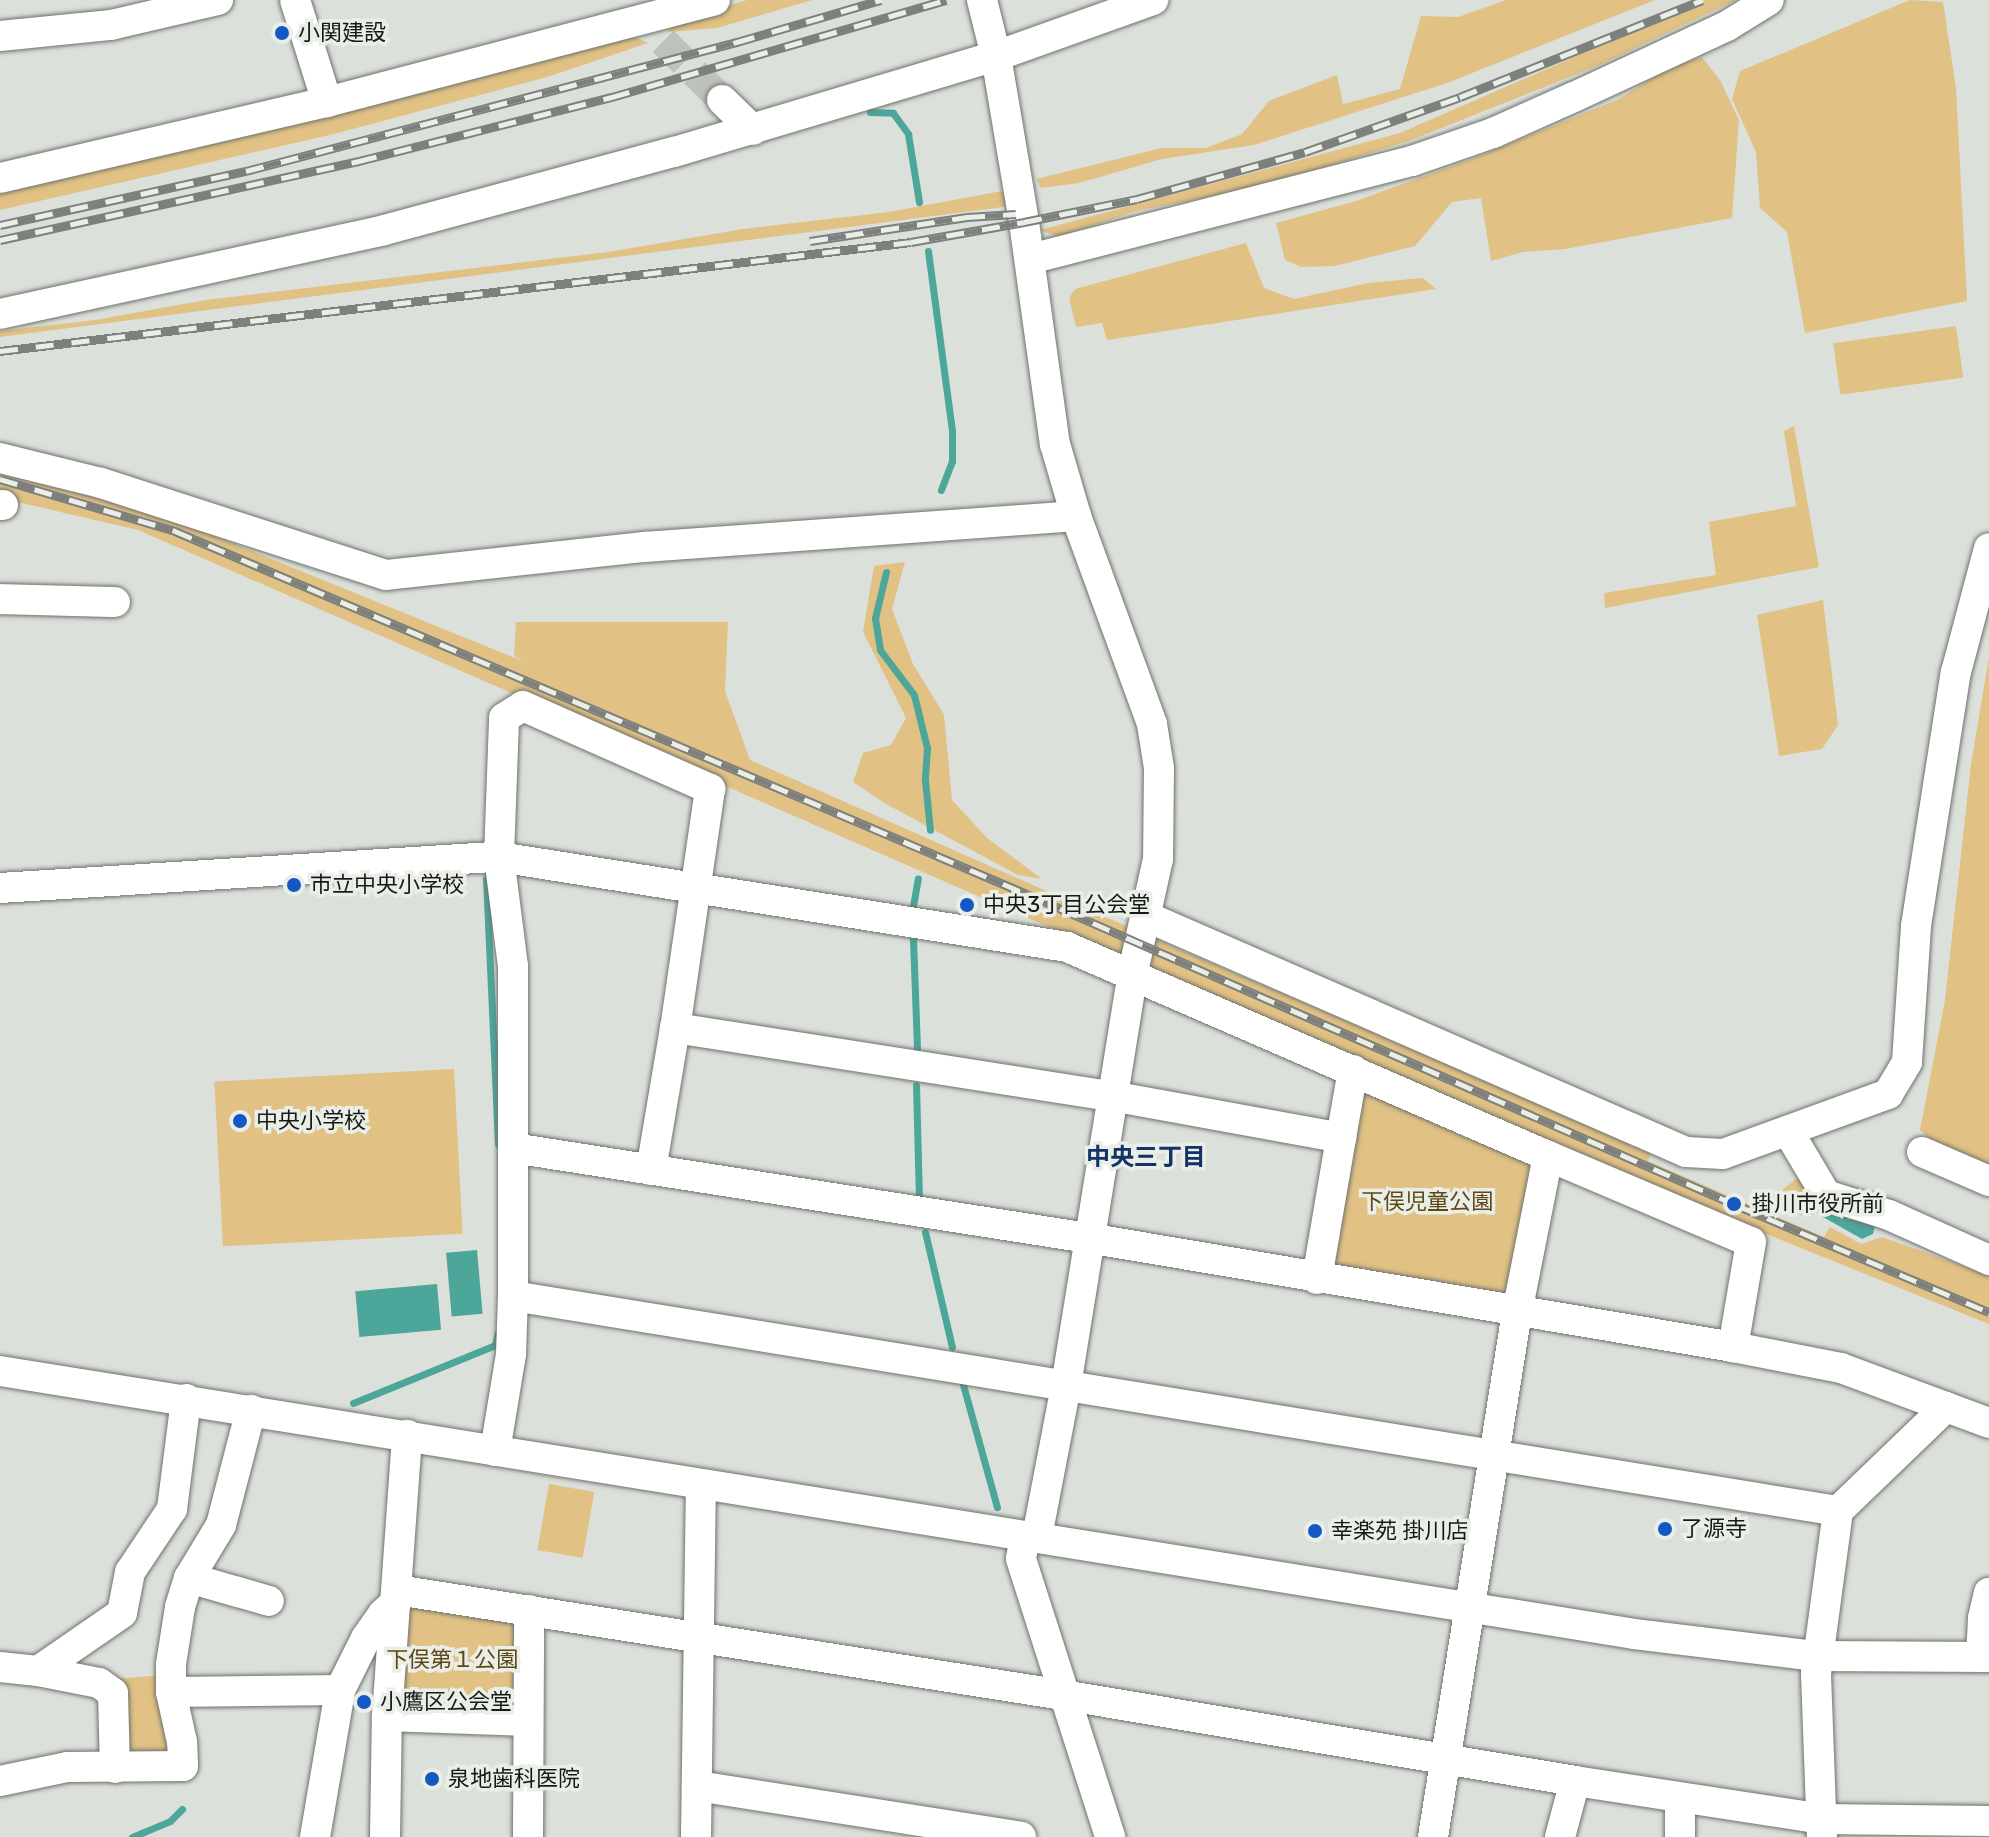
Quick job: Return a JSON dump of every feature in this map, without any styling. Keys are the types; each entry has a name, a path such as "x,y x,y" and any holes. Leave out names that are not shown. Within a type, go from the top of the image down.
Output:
{"street":[{"path":"0,36 108,12 218,0"},
{"path":"295,0 327,102"},
{"path":"0,178 327,102 715,0"},
{"path":"982,0 996,56 1030,259 1055,444 1076,516 1152,724 1161,821 1158,859 1133,972 1111,1096 1066,1386 1031,1536 1021,1559 1110,1837"},
{"path":"0,314 384,230 753,130 996,56 1153,0"},
{"path":"1030,259 1412,161 1493,133 1727,26 1769,0"},
{"path":"722,100 753,130"},
{"path":"0,458 101,483 386,575 645,547 1076,516"},
{"path":"1145,916 1686,1152 1723,1154 1888,1094 1907,1062 1916,926 1953,687 1989,548"},
{"path":"0,599 115,602"},
{"path":"495,1451 511,1354 513,1296 513,966 499,857 504,718 523,706 710,789 651,1170"},
{"path":"0,888 499,857 1067,947 1133,972 1548,1156 1751,1242 1733,1347"},
{"path":"675,1028 1111,1096 1341,1138"},
{"path":"1317,1279 1353,1070"},
{"path":"1788,1131 1826,1195 1889,1215 1989,1260"},
{"path":"513,1148 1088,1238 1733,1347 1841,1368 1989,1423"},
{"path":"1922,1152 1989,1181"},
{"path":"1433,1837 1517,1312 1548,1156"},
{"path":"513,1296 1838,1511"},
{"path":"0,1371 1661,1638 1817,1656 1985,1657 1983,1618 1989,1593"},
{"path":"38,1671 122,1613 130,1572 172,1509 186,1399"},
{"path":"1822,1828 1817,1656 1838,1511 1946,1407"},
{"path":"0,1781 67,1767 183,1766 182,1742 171,1692 171,1664 189,1578 221,1525 251,1410"},
{"path":"385,1837 387,1716 407,1435"},
{"path":"696,1837 701,1484"},
{"path":"189,1578 269,1601"},
{"path":"397,1596 529,1610 1063,1695 1680,1798 1822,1828 1989,1821"},
{"path":"315,1837 340,1690 366,1638 397,1596"},
{"path":"528,1837 529,1610"},
{"path":"0,1667 99,1683 113,1693 115,1768"},
{"path":"171,1692 340,1690"},
{"path":"387,1716 528,1721"},
{"path":"1560,1837 1575,1781"},
{"path":"697,1786 1021,1837"},
{"path":"1680,1798 1680,1837"}],"green space":[{"path":"747,0 812,0 717,28 667,32 678,20"},
{"path":"1506,0 1655,0 1447,83 1254,145 1162,159 1079,183 1041,188 1036,179 1162,148 1206,148 1242,134 1269,101 1337,75 1343,104 1400,89 1421,16 1458,17"},
{"path":"1705,0 1736,0 1597,66 1409,141 1260,187 1136,211 1058,237 1040,230 1400,133"},
{"path":"1910,0 1943,2 1956,88 1967,301 1805,333 1787,232 1760,208 1756,152 1732,99 1740,71"},
{"path":"633,36 648,43 547,77 334,134 0,210 0,191"},
{"path":"1702,57 1720,80 1739,120 1732,218 1565,249 1523,252 1491,261 1481,198 1452,202 1415,246 1335,266 1301,267 1285,260 1276,223 1356,201 1474,158 1617,100 1671,67"},
{"path":"1002,191 1011,206 0,337 0,331 95,320 206,300 608,252 743,229 889,212"},
{"path":"1246,243 1264,288 1294,299 1368,283 1423,278 1436,289 1107,340 1102,323 1076,327 1069,298 1075,289"},
{"path":"1956,326 1963,377 1840,395 1833,343"},
{"path":"1794,426 1819,567 1605,608 1604,593 1716,575 1709,522 1796,506 1784,431"},
{"path":"0,470 136,504 525,662 514,656 516,622 728,622 725,691 750,760 1155,939 1652,1152 1648,1161 1824,1237 1830,1227 1861,1244 1882,1237 1989,1275 1989,1324 1588,1162 138,530 0,498"},
{"path":"905,562 892,609 913,664 944,715 952,800 987,838 1042,879 1018,875 886,804 853,782 863,753 891,745 906,718 863,632 874,566"},
{"path":"1823,600 1838,725 1822,749 1779,756 1757,615"},
{"path":"1989,657 1989,1169 1951,1157 1920,1130 1945,1000 1971,764"},
{"path":"454,1069 463,1234 223,1246 214,1082"},
{"name":"下俣児童公園","path":"1368,1089 1530,1159 1534,1170 1513,1290 1504,1294 1338,1271 1332,1262 1361,1092"},
{"path":"1800,1176 1820,1205 1812,1215 1803,1216 1783,1204 1783,1189"},
{"path":"549,1484 594,1492 583,1558 537,1550"},
{"name":"下俣第１公園","path":"412,1604 514,1618 519,1708 396,1702 406,1608"},
{"path":"164,1675 177,1760 118,1762 114,1679"}],"water":[{"path":"1825,1209 1876,1221 1873,1234 1862,1239 1823,1217"},
{"path":"477,1250 483,1314 452,1316 446,1253"},
{"path":"437,1284 441,1330 359,1337 355,1291"}],"waterway":[{"path":"870,112 893,113 908,134 919,202"},
{"path":"928,251 952,432 952,461 941,490"},
{"path":"886,572 875,618 880,650 914,695 927,748 925,780 930,830"},
{"path":"913,906 918,878"},
{"path":"486,879 498,1144"},
{"path":"913,939 917,1050"},
{"path":"916,1085 919,1197"},
{"path":"925,1232 952,1347"},
{"path":"353,1403 495,1345 498,1332"},
{"path":"962,1381 997,1507"},
{"path":"132,1837 170,1821 182,1809"}],"tunnel":[{"path":"663,41 722,100"}],"railway":[{"path":"0,225 246,171 737,42 881,0"},
{"path":"0,240 359,161 612,97 946,0"},
{"path":"0,351 911,242 1137,199 1305,152 1460,97 1702,0"},
{"path":"810,241 967,217 1016,214"},
{"path":"0,479 175,531 1027,894 1734,1204 1989,1312"}],"place":[{"name":"小関建設","path":"282,33"},
{"name":"市立中央小学校","path":"294,885"},
{"name":"中央3丁目公会堂","path":"967,905"},
{"name":"中央小学校","path":"240,1121"},
{"name":"掛川市役所前","path":"1734,1204"},
{"name":"了源寺","path":"1665,1529"},
{"name":"幸楽苑 掛川店","path":"1315,1531"},
{"name":"小鷹区公会堂","path":"364,1702"},
{"name":"泉地歯科医院","path":"432,1779"}],"district":[{"name":"中央三丁目","path":"1146,1158"}]}
